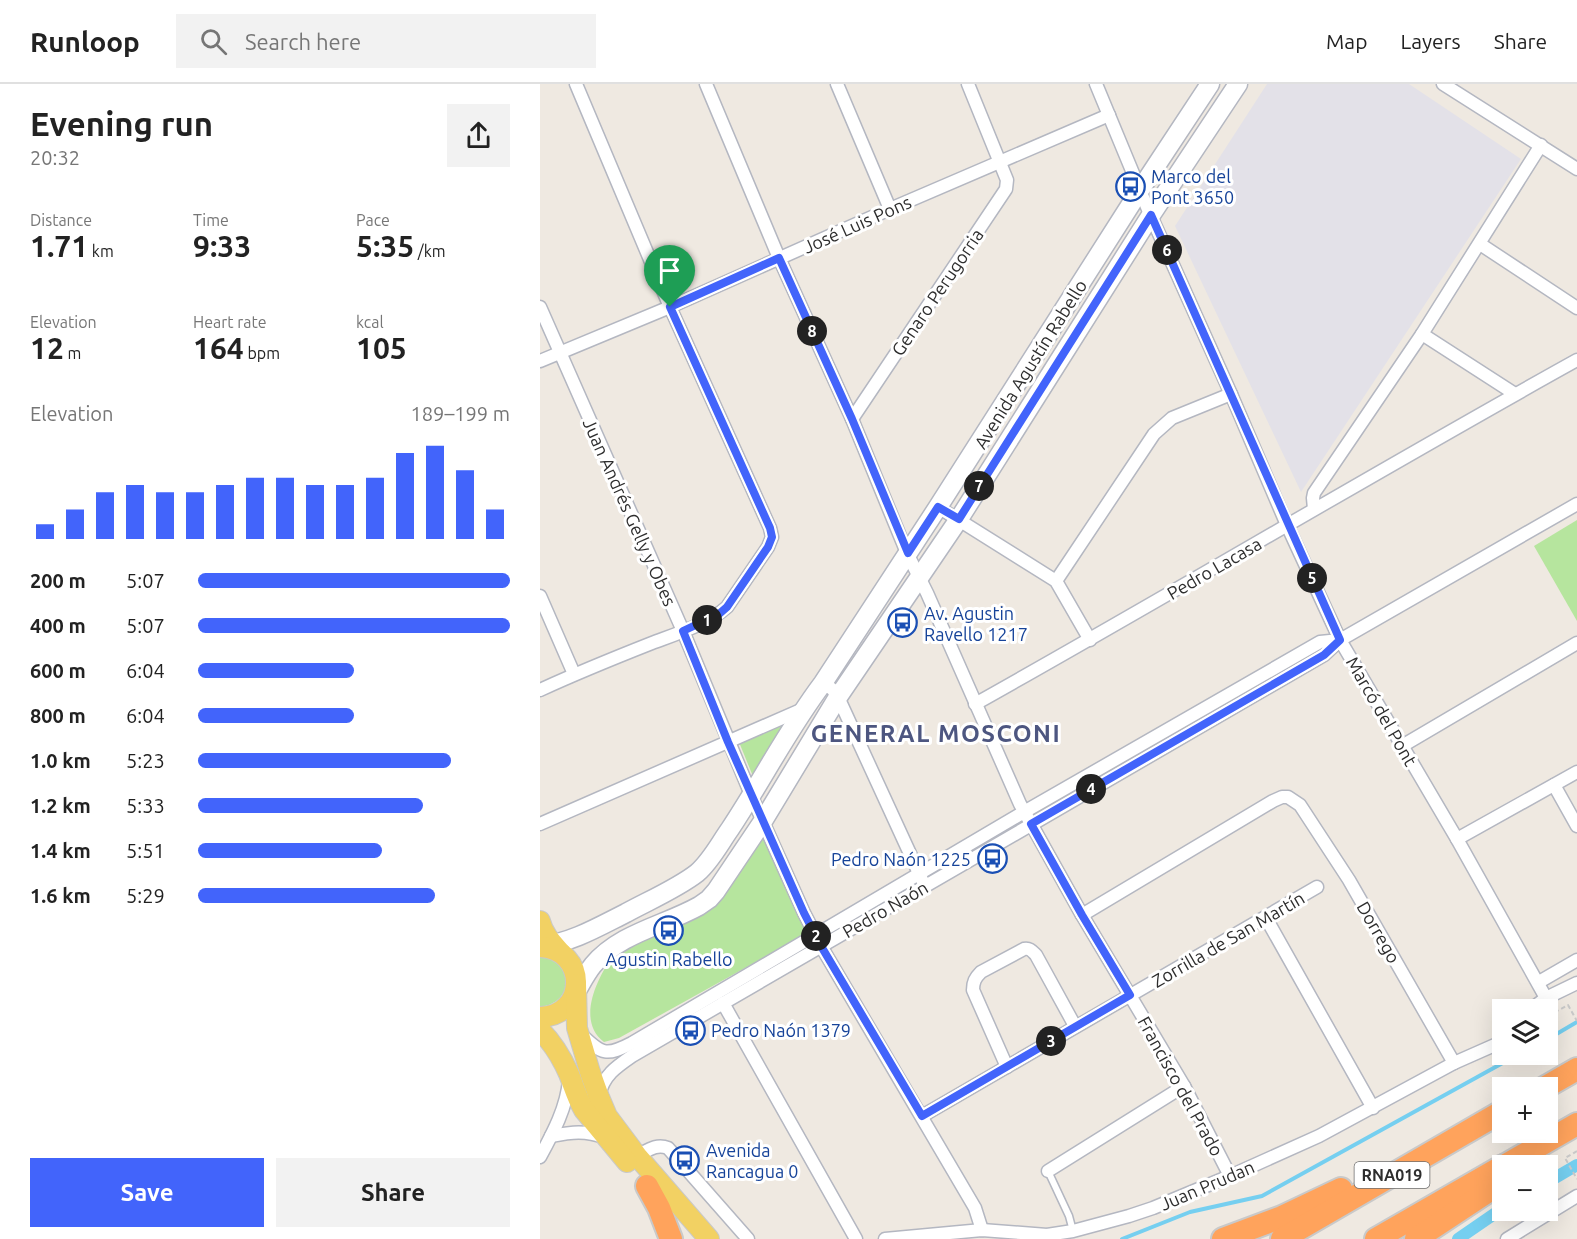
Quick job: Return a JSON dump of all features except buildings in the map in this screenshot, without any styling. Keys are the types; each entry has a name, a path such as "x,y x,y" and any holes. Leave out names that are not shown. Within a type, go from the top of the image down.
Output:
{"highway":[{"path":"1558,1080 1577,1069"},
{"name":"RNA019","path":"1282,1239 1492,1117"},
{"name":"RNA019","path":"1523,1155 1577,1124"},
{"path":"1549,1155 1577,1134"},
{"path":"1223,1239 1282,1217 1362,1178 1437,1149"},
{"name":"RNA019","path":"1376,1239 1492,1173"},
{"path":"647,1186 667,1224 671,1239"},
{"path":"1416,1239 1492,1189"}],"main road":[{"name":"Avenida Agustín Rabello","path":"549,948 601,926 684,881 698,872 709,859 752,797 804,708 823,683 938,507 1210,84"},
{"name":"Avenida Agustín Rabello","path":"575,991 594,964 615,945 689,912 709,899 723,882 838,697 959,519 1151,215 1238,84"},
{"path":"540,921 549,948 572,963 575,970 578,1032 607,1116 709,1239"},
{"path":"540,1017 558,1013 569,1004 575,991"},
{"path":"540,1030 554,1046 579,1102 591,1120 693,1239"}],"street":[{"path":"540,690 719,614 727,607 768,547 772,537 770,528 670,307 576,84"},
{"name":"Francisco del Prado","path":"706,84 919,579 1027,818 1082,915 1185,1086 1230,1176"},
{"path":"837,84 890,209"},
{"path":"968,84 1000,161"},
{"name":"Marcó del Pont","path":"1096,84 1287,525 1340,640 1457,839 1546,998"},
{"path":"1443,84 1577,169"},
{"name":"José Luis Pons","path":"540,361 670,307 1109,115"},
{"path":"1314,509 1314,493 1422,334 1541,145"},
{"name":"Genaro Perugorria","path":"852,419 1006,189 1007,180 1000,161"},
{"path":"1480,244 1577,308"},
{"name":"Juan Andrés Gelly y Obes","path":"540,306 804,913 975,1208 982,1230"},
{"path":"1422,334 1515,394"},
{"name":"Pedro Lacasa","path":"975,704 1577,360"},
{"path":"1056,581 1154,434 1172,418 1231,394"},
{"name":"Pedro Naón","path":"578,1032 600,1051 619,1050 819,940 1027,818 1324,655 1340,640 1577,504"},
{"path":"938,507 1056,581 1090,640"},
{"path":"540,596 574,674"},
{"path":"1402,746 1577,644"},
{"path":"823,683 838,697 922,880"},
{"path":"540,824 804,708"},
{"path":"1457,839 1577,772"},
{"path":"1554,785 1577,826"},
{"name":"Dorrego","path":"1082,915 1273,801 1288,797 1300,805 1349,880 1454,1063"},
{"name":"Zorrilla de San Martín","path":"922,1116 1317,887"},
{"path":"1266,918 1373,1108"},
{"name":"Pedro Naón","path":"599,1097 606,1077 620,1064 723,1003 819,940"},
{"path":"1007,1067 973,990 976,977 981,972 1024,949 1032,951 1075,1026"},
{"path":"1539,982 1577,960"},
{"path":"1546,998 1577,983"},
{"path":"723,1003 856,1239"},
{"name":"Juan Prudan","path":"885,1239 982,1230 1047,1235 1114,1221 1153,1208 1319,1136 1454,1063 1492,1046"},
{"path":"540,1157 568,1094 569,1076"},
{"path":"1048,1171 1185,1086"},
{"path":"551,1136 579,1132 595,1134 606,1139"},
{"path":"638,1156 651,1148 662,1146 673,1152 748,1239"},
{"path":"1507,1239 1577,1196"}],"lane":[{"path":"1048,1171 1069,1216 1073,1231"}],"path":[{"path":"1558,1011 1568,1005 1577,1021"},
{"path":"1576,1179 1566,1158 1577,1151"}],"shaded area":[{"path":"1267,84 1409,84 1521,159 1301,492 1175,226"}],"green space":[{"path":"1577,520 1577,621 1534,546"},
{"path":"792,722 754,779 739,742"},
{"path":"756,838 766,839 808,933 619,1038 604,1042 591,1023 590,1011 596,987 613,956 712,907 721,900"},
{"path":"540,956 560,965 565,973 566,982 565,990 560,998 540,1007"}],"waterway":[{"path":"1558,1033 1577,1022"},
{"path":"1122,1239 1190,1212 1262,1196 1499,1065"},
{"path":"1558,1176 1577,1165"},
{"path":"1458,1239 1492,1216"}],"place":[{"name":"Marco del Pont 3650","path":"1130,186"},
{"name":"Av. Agustin Ravello 1217","path":"903,623"},
{"name":"Pedro Naón 1225","path":"992,859"},
{"name":"Agustin Rabello","path":"669,930"},
{"name":"Pedro Naón 1379","path":"690,1030"},
{"name":"Avenida Rancagua 0","path":"685,1160"}],"district":[{"name":"GENERAL MOSCONI","path":"936,733"}],"route":[{"path":"1151,215 1340,640 1324,655 1031,824 1130,995 922,1116 821,946 804,913 728,742 683,631 719,614 727,607 768,547 772,537 770,528 670,307 779,258 852,419 908,553 938,507 959,519 1151,215"}]}
